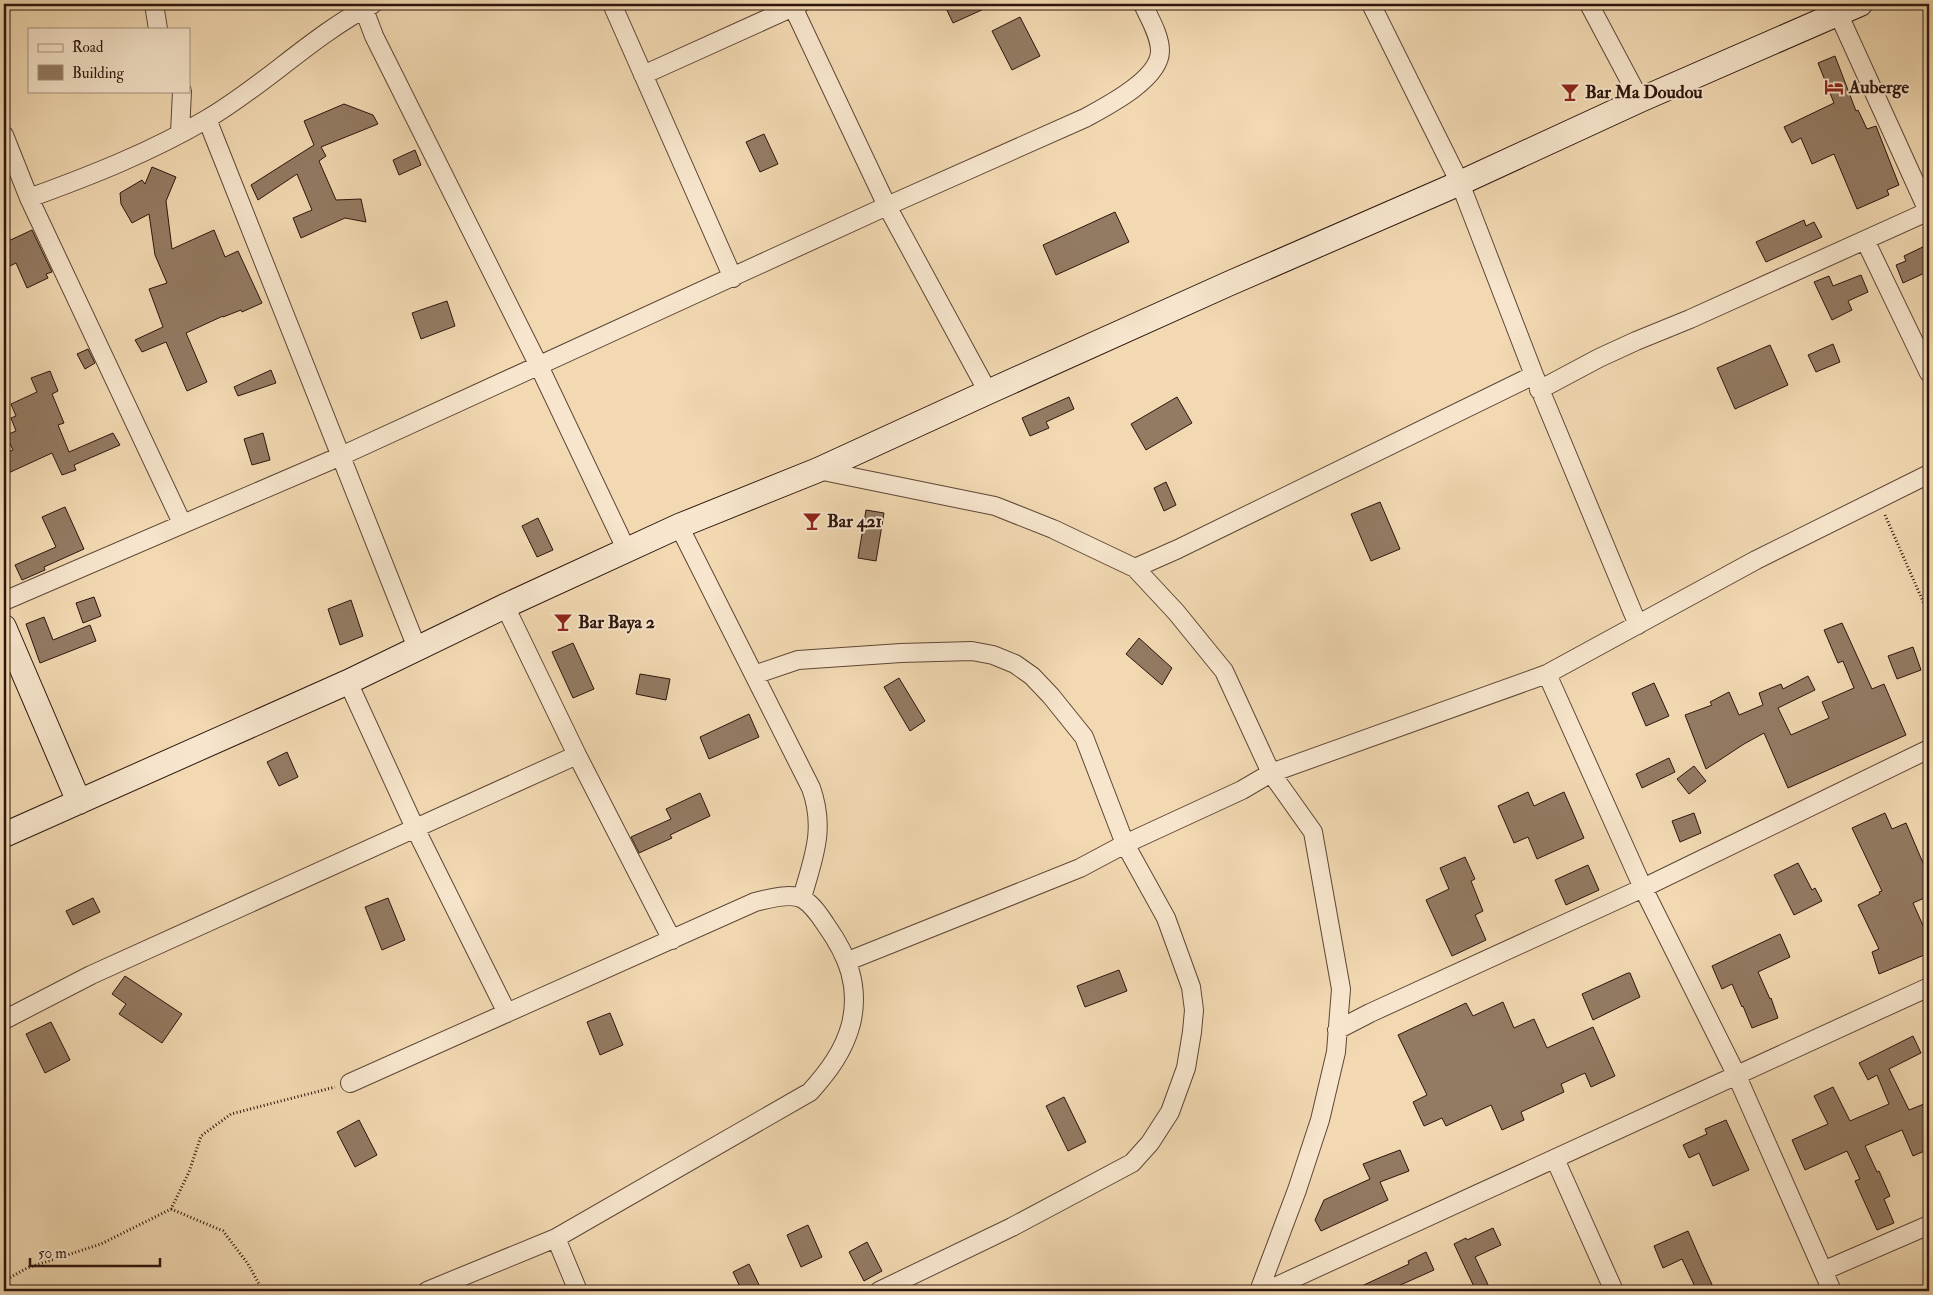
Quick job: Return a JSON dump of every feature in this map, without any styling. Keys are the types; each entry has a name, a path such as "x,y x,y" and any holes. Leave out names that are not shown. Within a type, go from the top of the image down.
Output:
{"street":[{"path":"154,4 158,28"},
{"path":"612,4 732,278"},
{"path":"4,601 340,456 1085,118 1114,101 1143,80 1158,61 1159,43 1143,4"},
{"path":"1371,4 1460,184 1536,382 1638,625"},
{"path":"1589,4 1640,100"},
{"path":"4,835 348,682 505,606 679,526 818,470 1228,284 1460,184 1640,100 1860,4"},
{"path":"29,198 86,177 148,149 207,119 367,5 374,36 539,366 627,551"},
{"path":"643,75 796,5 888,206 988,392"},
{"path":"1135,568 1536,382 1614,351 1929,211 1838,13"},
{"path":"180,132 182,92"},
{"path":"207,119 417,648"},
{"path":"4,135 29,198 182,523"},
{"path":"1865,240 1929,374"},
{"path":"818,470 995,506 1053,529 1135,568 1176,612 1224,671 1271,772 1313,832 1341,989 1336,1052 1320,1120 1297,1190 1259,1291"},
{"path":"848,961 1080,868 1125,844 1242,790 1271,772 1547,674 1756,560 1929,474"},
{"path":"679,526 811,788 818,806 818,838 802,898"},
{"path":"505,606 577,755 672,940"},
{"path":"4,627 79,802"},
{"path":"754,674 798,660 901,652 972,651 993,655 1015,664 1032,676 1084,737 1125,844 1166,918 1192,987 1194,1010 1186,1068 1170,1112 1150,1143 1132,1163 1012,1227 880,1291"},
{"path":"1547,674 1643,888 1736,1074 1832,1291"},
{"path":"348,682 415,828 507,1013"},
{"path":"1337,1030 1370,1013 1643,888 1929,750"},
{"path":"4,1020 91,975 577,755"},
{"path":"350,1083 755,902 778,896 802,898 816,911 848,961 854,996 851,1024 840,1052 825,1075 810,1092 556,1238 427,1291"},
{"path":"1266,1291 1929,987"},
{"path":"1555,1159 1614,1291"},
{"path":"1823,1271 1929,1225"},
{"path":"556,1238 578,1291"}],"path":[{"path":"1878,498 1929,615"},
{"path":"4,1281 27,1268 101,1244 171,1209 189,1172 201,1136 231,1114 350,1083"},
{"path":"171,1209 223,1231 248,1264 263,1291"}],"building":[{"path":"944,4 995,4 953,23"},
{"path":"1020,17 1040,56 1012,70 992,31"},
{"path":"1835,56 1856,111 1858,110 1867,129 1876,126 1899,185 1887,190 1889,195 1857,209 1834,154 1812,164 1801,138 1792,143 1784,127 1834,103 1818,63"},
{"path":"344,104 373,115 378,124 321,147 326,156 319,161 336,200 361,199 366,222 345,218 301,238 293,218 312,210 297,174 258,200 251,185 314,145 304,121"},
{"path":"764,134 778,164 760,172 746,142"},
{"path":"415,150 421,165 399,175 393,160"},
{"path":"152,167 176,177 166,201 172,249 214,230 225,257 238,251 262,303 242,312 241,310 223,316 186,333 207,382 187,391 166,342 142,352 135,340 163,327 149,289 167,283 155,255 149,214 132,223 121,204 120,193 142,180 145,184"},
{"path":"1115,212 1129,242 1056,275 1043,245"},
{"path":"1804,220 1806,226 1814,222 1822,237 1766,262 1756,242"},
{"path":"32,230 52,272 46,274 48,278 27,288 16,263 4,269 4,243"},
{"path":"1929,244 1929,271 1903,283 1896,265 1906,261 1904,256"},
{"path":"1861,275 1868,292 1848,301 1852,310 1832,320 1814,282 1829,276 1833,286"},
{"path":"447,301 455,326 421,339 412,313"},
{"path":"1833,344 1840,362 1816,372 1808,355"},
{"path":"1770,345 1788,385 1735,409 1717,368"},
{"path":"88,349 95,363 85,369 77,354"},
{"path":"271,370 276,383 238,396 234,387"},
{"path":"50,371 58,391 52,394 64,423 58,425 69,452 113,433 120,445 74,465 76,470 62,475 52,453 4,475 4,454 13,450 6,435 16,431 11,418 16,416 11,404 37,392 31,378"},
{"path":"1069,397 1074,409 1046,422 1049,428 1030,436 1022,418"},
{"path":"1177,397 1192,423 1146,450 1131,424"},
{"path":"263,433 270,460 252,465 244,439"},
{"path":"1166,482 1176,505 1164,511 1154,488"},
{"path":"1380,502 1400,549 1371,561 1351,514"},
{"path":"65,507 84,549 44,567 45,570 22,580 15,565 56,547 42,517"},
{"path":"866,510 884,513 876,561 858,558"},
{"path":"538,518 553,550 537,557 522,526"},
{"path":"94,597 101,616 83,623 76,603"},
{"path":"351,600 363,636 340,645 328,609"},
{"path":"44,617 53,640 90,625 96,641 40,663 26,624"},
{"path":"1842,623 1872,689 1884,684 1906,735 1788,788 1764,733 1706,769 1685,715 1712,705 1710,702 1729,692 1739,715 1763,705 1759,693 1781,684 1783,689 1808,676 1815,690 1778,708 1791,735 1829,718 1822,702 1854,688 1843,661 1838,663 1824,630"},
{"path":"1139,638 1172,668 1162,685 1126,654"},
{"path":"573,643 594,689 573,698 552,652"},
{"path":"1913,647 1921,670 1897,679 1888,656"},
{"path":"640,674 670,679 666,700 636,694"},
{"path":"899,678 925,721 910,731 884,687"},
{"path":"1654,683 1669,716 1646,726 1632,693"},
{"path":"749,714 759,737 709,759 700,737"},
{"path":"287,752 298,777 279,786 267,762"},
{"path":"1669,758 1675,772 1642,788 1636,774"},
{"path":"1694,766 1706,781 1689,794 1677,779"},
{"path":"1528,792 1534,806 1564,792 1584,838 1537,859 1528,837 1514,843 1498,806"},
{"path":"700,793 710,816 670,835 672,838 639,853 631,837 671,819 666,809"},
{"path":"1694,813 1701,833 1680,842 1672,821"},
{"path":"1885,813 1892,829 1906,823 1929,877 1929,896 1913,903 1929,939 1929,953 1879,974 1872,952 1879,949 1858,905 1880,894 1879,892 1882,891 1852,828"},
{"path":"1465,857 1475,879 1471,881 1483,911 1475,915 1486,940 1452,956 1426,900 1449,889 1440,868"},
{"path":"1798,863 1812,890 1815,888 1822,901 1794,915 1774,875"},
{"path":"1588,865 1599,890 1566,905 1555,880"},
{"path":"93,898 100,912 73,925 66,911"},
{"path":"388,898 405,940 382,950 365,907"},
{"path":"1780,934 1790,957 1758,972 1771,998 1778,1018 1752,1028 1732,984 1722,989 1712,966"},
{"path":"1119,970 1127,991 1085,1007 1077,986"},
{"path":"1630,973 1640,997 1593,1020 1582,994"},
{"path":"125,976 182,1014 162,1043 119,1014 126,1004 112,994"},
{"path":"1503,1002 1514,1028 1534,1019 1547,1048 1593,1027 1615,1076 1591,1087 1585,1073 1561,1084 1564,1092 1521,1112 1524,1120 1502,1130 1491,1105 1446,1126 1442,1118 1424,1126 1413,1102 1427,1095 1398,1035 1466,1003 1473,1016"},
{"path":"610,1013 623,1045 600,1055 587,1022"},
{"path":"51,1022 70,1060 45,1073 26,1034"},
{"path":"1913,1036 1921,1053 1889,1069 1909,1110 1929,1102 1929,1117 1925,1119 1929,1130 1929,1149 1913,1156 1902,1130 1865,1146 1890,1196 1884,1199 1894,1223 1877,1230 1855,1181 1860,1179 1847,1151 1805,1170 1792,1140 1828,1124 1814,1096 1833,1087 1850,1121 1889,1104 1877,1075 1868,1080 1859,1063"},
{"path":"1064,1097 1086,1142 1068,1151 1046,1106"},
{"path":"359,1120 377,1155 355,1167 337,1132"},
{"path":"1726,1120 1749,1170 1713,1186 1699,1153 1689,1158 1683,1145 1707,1134 1705,1129"},
{"path":"1400,1150 1409,1171 1380,1182 1388,1200 1321,1231 1315,1220 1324,1200 1370,1179 1363,1164"},
{"path":"808,1225 822,1257 801,1267 787,1235"},
{"path":"1493,1228 1501,1245 1475,1257 1491,1291 1476,1291 1454,1244"},
{"path":"1688,1231 1715,1291 1697,1291 1682,1259 1663,1268 1654,1246"},
{"path":"867,1242 882,1271 864,1281 849,1252"},
{"path":"1426,1252 1434,1270 1387,1291 1351,1291 1409,1264 1408,1261"},
{"path":"749,1264 762,1291 742,1291 733,1272"}],"place":[{"name":"Auberge","path":"1834,87"},
{"name":"Bar Ma Doudou","path":"1570,92"},
{"name":"Bar 421","path":"812,521"},
{"name":"Bar Baya 2","path":"563,622"}]}
